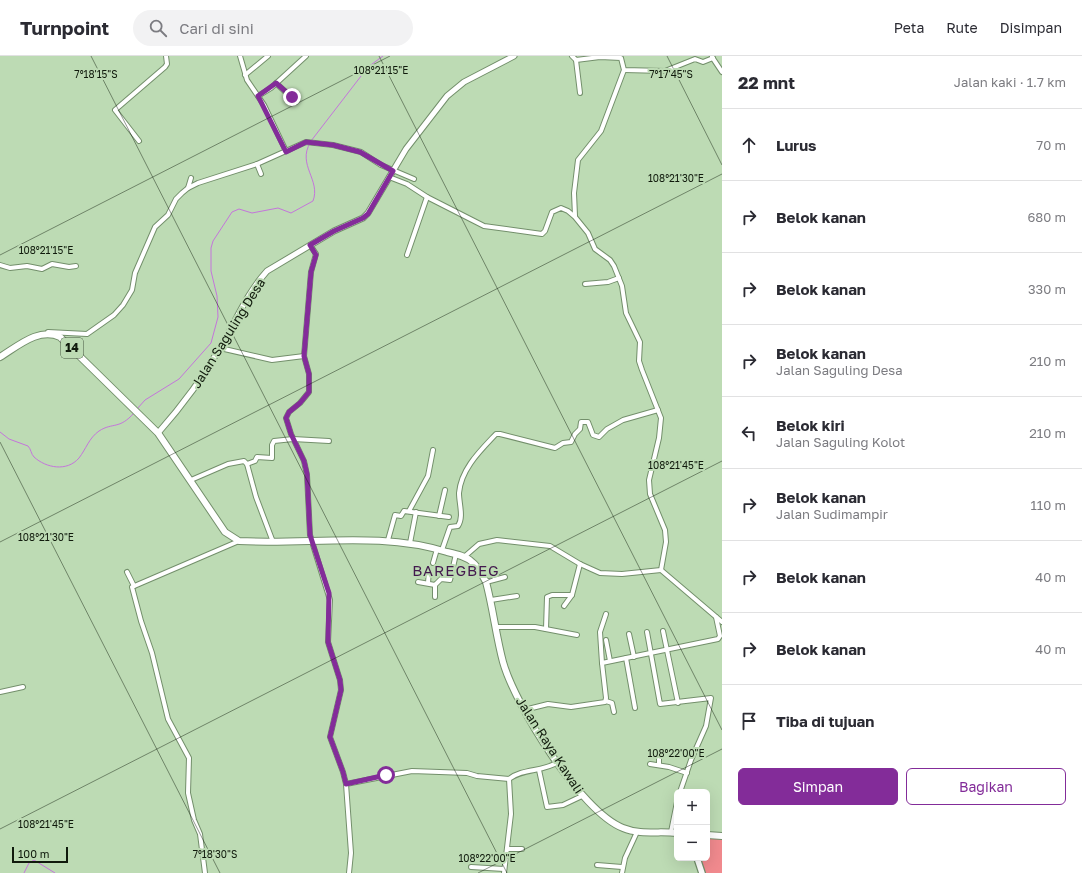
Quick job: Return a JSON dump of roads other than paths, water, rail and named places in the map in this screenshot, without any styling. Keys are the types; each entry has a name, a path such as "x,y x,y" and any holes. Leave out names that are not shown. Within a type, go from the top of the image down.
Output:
{"highway":[{"name":"14","path":"42,334 51,333 60,337 140,414 158,433 225,532 239,541"},
{"path":"0,357 42,334"},
{"name":"Jalan Raya Kawali","path":"239,541 273,542 388,540 439,549 464,557 472,562 480,571 486,582 506,669 511,684 524,710 582,796 601,815 616,826 637,832 674,833"},
{"path":"710,836 722,836"}],"main road":[{"path":"698,861 702,873"}],"street":[{"path":"139,141 115,110 165,67 167,64 166,56"},
{"path":"240,56 245,75 258,96 286,152"},
{"path":"245,75 268,56"},
{"path":"258,96 276,83 306,56"},
{"name":"Jalan Saguling Desa","path":"158,433 181,407 220,348 258,280 278,263 334,231 363,218 368,214 406,149 447,96 457,87 514,56"},
{"path":"572,56 576,60 580,94"},
{"path":"575,217 574,193 578,160 601,131 624,70 621,58 601,57 576,60"},
{"path":"624,70 638,69 665,71 694,59 703,62 712,57 722,72"},
{"path":"276,83 296,102"},
{"path":"42,334 54,332 87,334 114,315 123,305 132,290 135,273 155,227 168,215 176,199 188,188 207,179 257,164 301,144 310,142 333,145 360,152 393,171 414,179"},
{"path":"257,164 261,174"},
{"path":"389,177 402,182 427,197 484,226 542,234 545,232 550,215 556,209 564,208 575,217 588,233 595,249 610,260 619,278 626,313 640,342 639,361 661,418 661,428 649,480 649,487 665,530 666,542 661,570"},
{"path":"188,188 191,178"},
{"path":"407,255 427,197"},
{"path":"310,245 316,255 311,272 304,356 309,374 309,392 304,399 286,416 293,439 304,461 307,474 309,529 311,541 330,600 328,642 340,680 341,690 330,737 346,784 351,853 349,873"},
{"path":"0,265 10,268 26,266 42,269 52,264 69,267 76,266"},
{"path":"585,284 608,282 619,278"},
{"path":"220,348 272,360 304,356"},
{"path":"433,563 450,528 458,526 460,522 459,494 472,460 496,434 553,448 563,443 571,442 580,429 581,422 588,421 593,435 599,438 607,429 623,420 636,414 658,410"},
{"path":"247,464 255,461 258,457 272,458 272,445 274,441 293,439 329,441"},
{"path":"409,511 428,476 433,450"},
{"path":"191,480 236,461 244,461 247,464 256,497 273,542"},
{"path":"439,516 445,490"},
{"path":"388,540 396,515 401,516 403,511 449,517"},
{"path":"410,543 416,512"},
{"path":"464,557 479,544 498,540 550,546 580,564 600,573 610,574 661,570 722,622"},
{"path":"134,586 239,541"},
{"path":"435,597 435,585 441,579 451,579 456,554"},
{"path":"564,606 572,595 580,564"},
{"path":"428,583 429,570"},
{"path":"127,572 134,586 133,590 140,621 152,653 168,719 189,758 188,794 194,820 200,834 205,873"},
{"path":"486,582 505,577"},
{"path":"418,582 435,585"},
{"path":"546,629 547,597 552,595 572,595"},
{"path":"491,600 517,596"},
{"path":"606,614 600,632 606,701"},
{"path":"602,663 718,639 720,636 716,617"},
{"path":"496,627 528,626 577,635"},
{"path":"663,631 678,702"},
{"path":"647,632 652,652 659,703 711,698 706,726 681,789"},
{"path":"629,634 634,657"},
{"path":"606,640 610,661"},
{"path":"626,658 635,708"},
{"path":"0,692 22,687"},
{"path":"524,710 548,704 571,707 606,701 612,703 614,712"},
{"path":"659,754 659,765"},
{"path":"346,784 412,771 467,773 477,776 509,779 527,771 539,770 558,762"},
{"path":"650,764 687,773"},
{"path":"539,770 547,807 563,805 582,796"},
{"path":"471,866 504,871 511,814 509,779"},
{"path":"622,873 622,867 637,832"},
{"path":"507,849 522,849"},
{"path":"597,865 622,867"}],"waterway":[{"path":"311,141 368,67 383,56"},
{"path":"137,409 145,400 179,379 211,343 218,317 217,296 211,271 211,248 213,241 232,212 239,209 252,213 278,208 291,213 313,201 315,193 314,186 306,158 310,143"},
{"path":"0,432 9,439 28,446 33,456 44,464 63,467 79,458 90,440 99,431 124,422 134,413"},
{"path":"24,873 29,863 34,860 55,873"}],"district":[{"name":"BAREGBEG","path":"456,571"}]}
